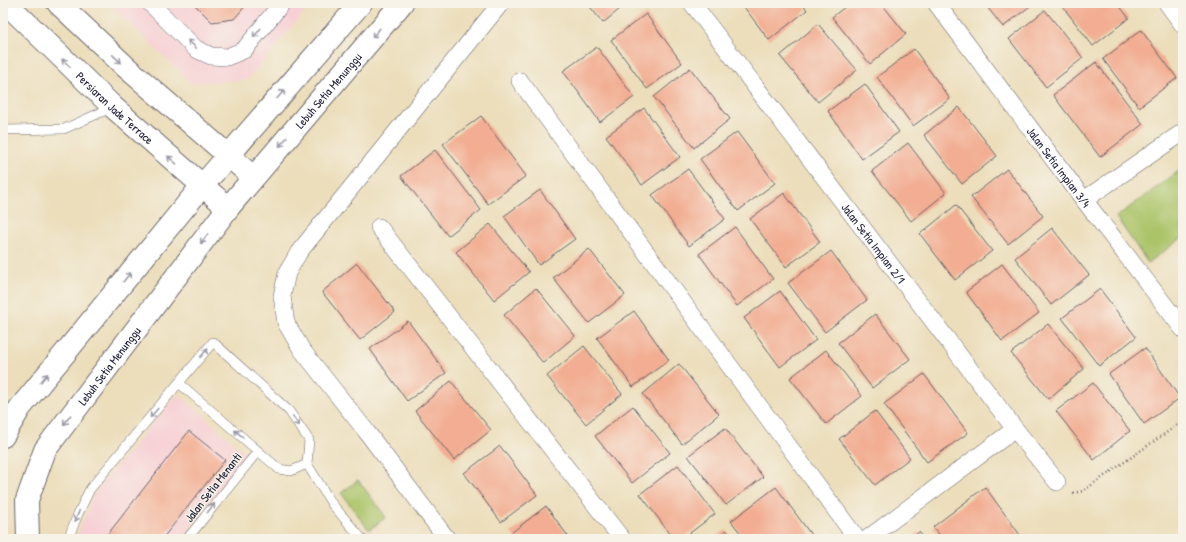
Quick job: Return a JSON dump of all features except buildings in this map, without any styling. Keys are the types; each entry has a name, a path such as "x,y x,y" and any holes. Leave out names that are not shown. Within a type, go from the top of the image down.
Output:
{"street":[{"name":"Persiaran Jade Terrace","path":"6,3 113,107 228,208"},
{"path":"58,3 127,68 253,177"},
{"path":"150,3 196,49 211,56 227,57 244,50 282,3"},
{"name":"Lebuh Setia Menunggu","path":"28,539 27,500 45,450 228,208 402,3"},
{"path":"447,539 302,350 286,323 282,296 287,273 299,252 501,3"},
{"name":"Jalan Setia Impian 2/1","path":"692,3 1057,482"},
{"name":"Jalan Setia Impian 3/4","path":"936,3 1183,329"},
{"path":"1166,3 1183,26"},
{"path":"3,436 20,408 202,186 358,6"},
{"path":"520,81 857,539"},
{"path":"1084,200 1183,132"},
{"path":"379,227 622,539"},
{"path":"867,539 1015,428"}],"lane":[{"path":"3,130 64,129 113,107"},
{"path":"68,539 90,489 214,342 289,411 309,440 308,464 332,504 362,539"},
{"path":"179,383 279,469 290,471 308,464"},
{"name":"Jalan Setia Menanti","path":"187,539 258,451"}],"path":[{"path":"1057,482 1072,493 1083,491 1183,421"}],"shaded area":[{"path":"109,3 312,3 247,80 191,83"},
{"path":"178,394 247,454 182,539 76,539 95,492"}],"green space":[{"path":"1183,168 1183,237 1148,263 1116,217"},
{"path":"358,480 386,517 369,530 341,493"}]}
